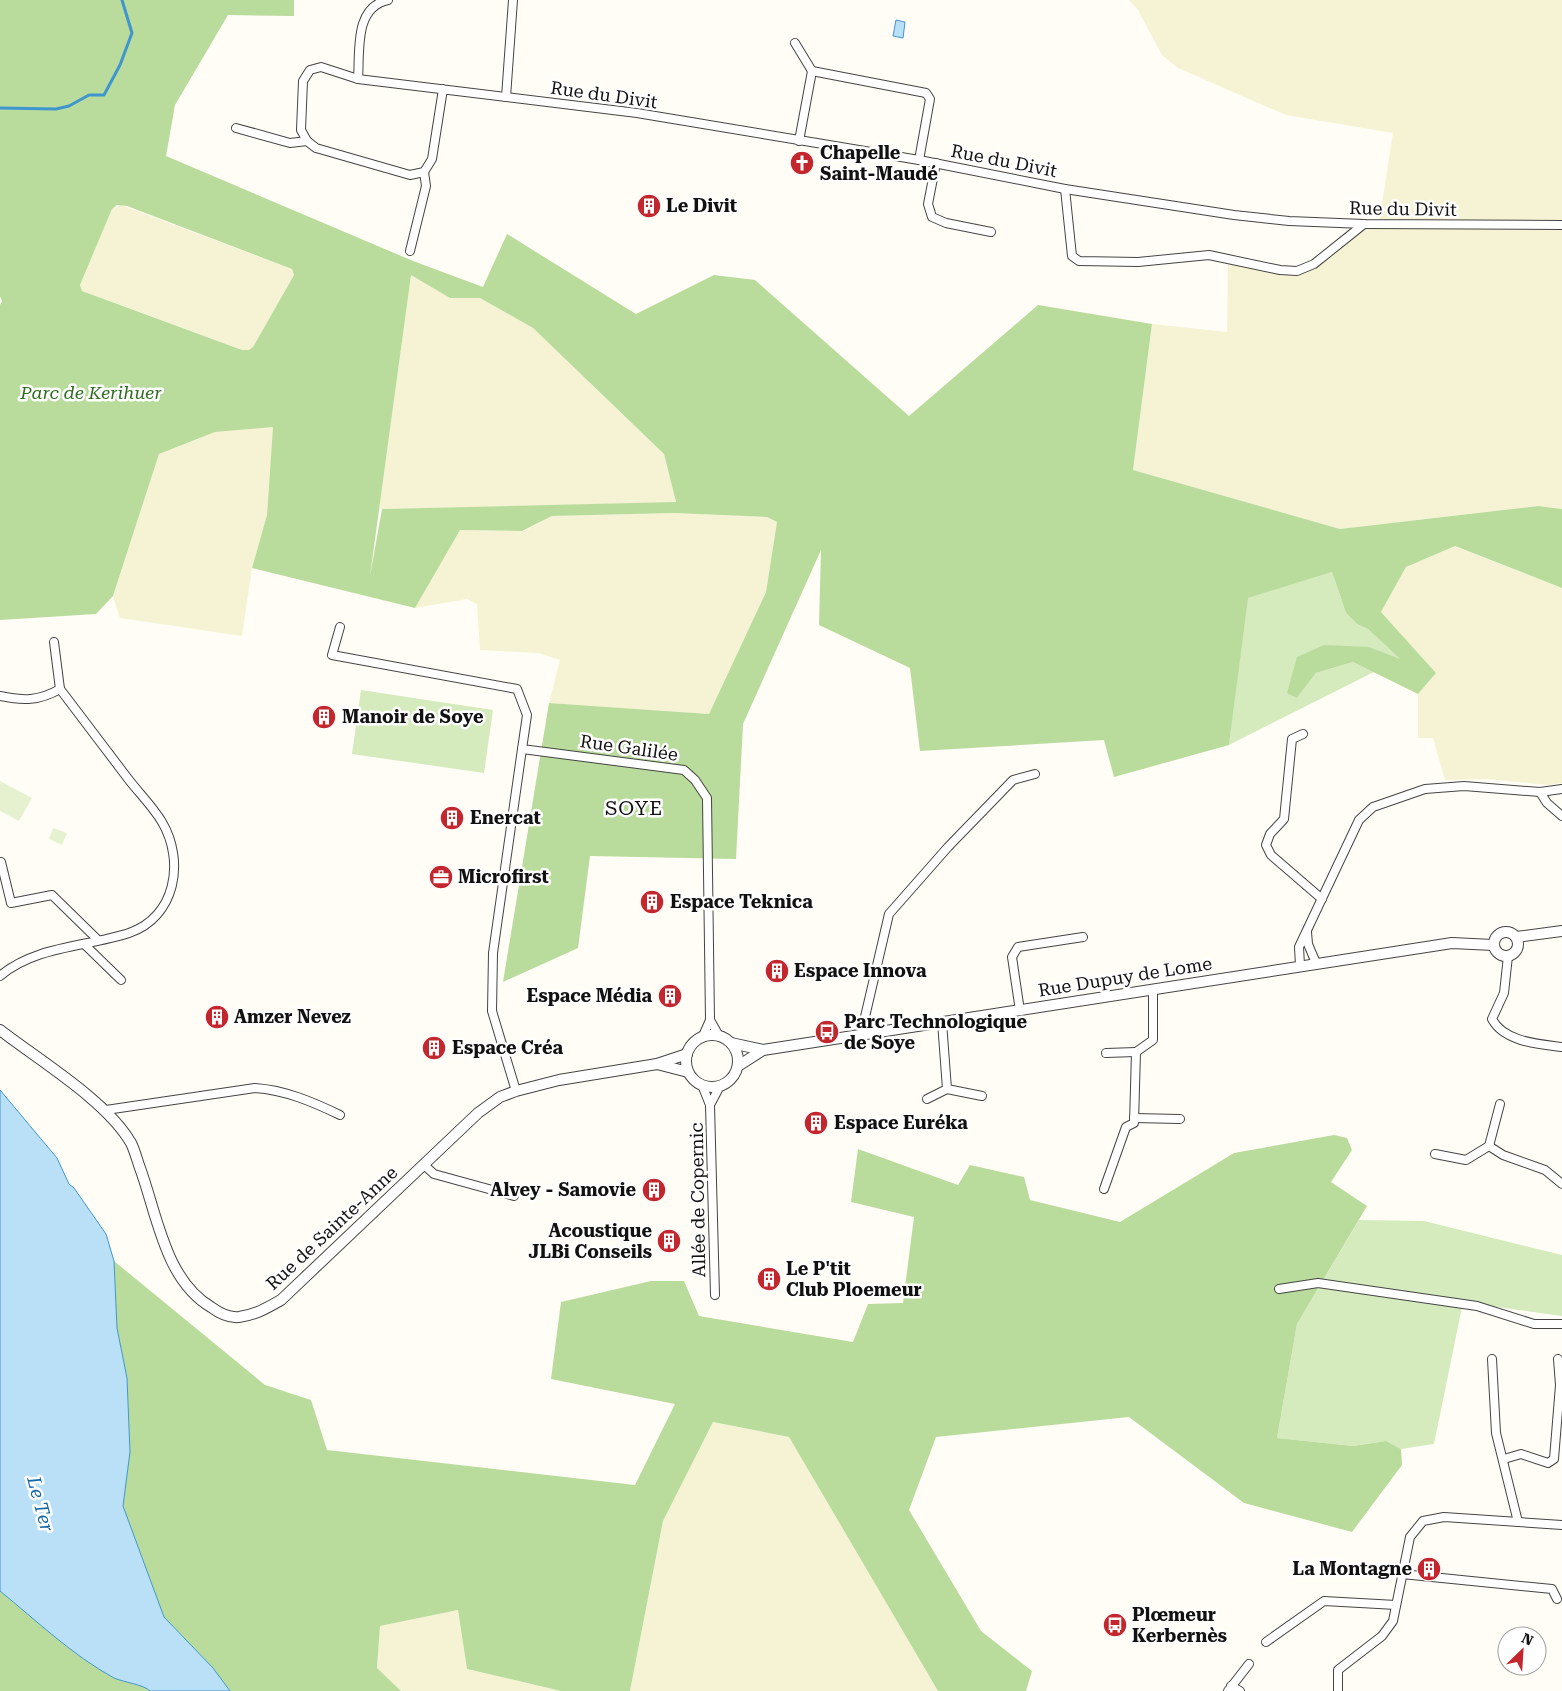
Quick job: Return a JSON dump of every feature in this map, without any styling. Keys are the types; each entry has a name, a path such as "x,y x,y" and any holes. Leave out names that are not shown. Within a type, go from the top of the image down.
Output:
{"street":[{"path":"358,79 363,17 377,2 388,0"},
{"path":"506,97 513,0"},
{"path":"795,43 812,71 799,141"},
{"name":"Rue du Divit","path":"307,141 301,130 303,81 310,70 321,67 358,79 637,113 936,163 1065,189 1234,215 1289,221 1364,224 1562,225"},
{"path":"812,71 926,93 930,99 919,160"},
{"path":"410,251 426,186 424,172 432,159 443,89"},
{"path":"236,128 290,143 307,141 316,148 410,175 424,172"},
{"path":"936,163 928,204 932,217 946,224 991,232"},
{"path":"1065,189 1072,256 1079,261 1138,262 1209,255 1280,270 1297,271 1314,264 1364,224"},
{"path":"340,627 332,655 517,689 527,715 492,952 492,1011 516,1091"},
{"path":"0,976 8,969 36,955 131,932 156,916 170,897 176,857 162,823 60,689 54,642"},
{"path":"0,696 34,700 60,689"},
{"path":"1303,734 1292,738 1284,819 1270,834 1266,845 1271,855 1322,899"},
{"name":"Rue Galilée","path":"522,749 684,770 695,780 707,798 710,1020 702,1038"},
{"path":"861,1034 889,914 948,848 1013,780 1035,774"},
{"path":"1300,966 1299,947 1359,820 1373,806 1425,789 1464,786 1540,792 1562,789"},
{"path":"1540,792 1547,803 1562,816"},
{"path":"1,862 11,903 52,895 98,940"},
{"path":"1307,930 1308,944 1316,963"},
{"path":"1516,937 1562,931"},
{"path":"1508,956 1496,952 1493,945 1495,937 1502,932 1510,932 1516,937 1517,949 1508,956 1504,993 1492,1019 1507,1034 1562,1047"},
{"path":"1020,1010 1012,957 1018,947 1083,937"},
{"name":"Rue Dupuy de Lome","path":"731,1043 763,1050 1452,943 1493,945"},
{"path":"84,944 121,980"},
{"path":"1106,1053 1136,1052 1153,1040 1153,990"},
{"name":"Rue Galilée","path":"710,1020 719,1036"},
{"path":"942,1022 947,1089"},
{"name":"Rue de Sainte-Anne","path":"0,1030 106,1110 131,1144 167,1250 179,1274 205,1304 222,1314 237,1317 259,1312 281,1300 478,1113 500,1097 559,1080 657,1064 687,1054"},
{"path":"719,1036 731,1043 736,1053 738,1066 732,1077 720,1086 702,1085 688,1072 687,1054 695,1042 702,1038 719,1036"},
{"name":"Rue Dupuy de Lome","path":"738,1066 763,1050"},
{"path":"1104,1189 1126,1127 1134,1123 1136,1052"},
{"name":"Rue de Sainte-Anne","path":"657,1064 688,1072"},
{"name":"Allée de Copernic","path":"702,1085 710,1104 715,1296"},
{"name":"Allée de Copernic","path":"710,1104 720,1086"},
{"path":"106,1110 256,1088 274,1090 318,1104 340,1114"},
{"path":"927,1098 947,1089 982,1096"},
{"path":"1435,1154 1466,1160 1489,1146 1500,1104"},
{"path":"1134,1118 1180,1119"},
{"path":"1489,1146 1502,1155 1545,1170 1562,1184"},
{"path":"424,1165 434,1174 514,1196"},
{"path":"1279,1289 1318,1283 1478,1306 1534,1324 1562,1324"},
{"path":"1504,1459 1521,1454 1548,1463 1554,1459 1560,1385 1558,1358"},
{"path":"1492,1359 1496,1433 1504,1459 1518,1522"},
{"path":"1338,1690 1338,1670 1382,1636 1393,1622 1410,1537 1423,1521 1444,1517 1562,1525"},
{"path":"1402,1574 1552,1589 1557,1599"},
{"path":"1266,1642 1324,1601 1396,1605"},
{"path":"1240,1691 1229,1688 1249,1664"}],"shaded area":[{"path":"1129,0 1562,0 1562,509 1538,506 1340,529 1133,470 1152,324 1227,332 1228,263 1279,273 1298,274 1317,267 1364,229 1378,229 1393,133 1286,115 1178,68 1162,55 1138,10"},
{"path":"121,205 292,269 294,275 253,347 249,350 242,350 82,291 80,285 112,209"},
{"path":"411,274 450,298 480,298 533,328 664,454 676,503 379,509"},
{"path":"273,427 267,515 252,568 242,636 120,618 113,596 159,454 215,432"},
{"path":"674,513 767,517 777,522 766,592 709,714 549,703 560,660 538,653 480,650 477,604 467,599 415,608 459,530 524,531 552,516"},
{"path":"1454,546 1562,588 1562,783 1549,785 1486,779 1445,780 1433,738 1418,738 1418,694 1436,673 1381,612 1406,567"},
{"path":"712,1422 789,1437 938,1691 630,1691 663,1521"},
{"path":"458,1610 467,1669 561,1691 401,1691 377,1668 380,1626"}],"green space":[{"name":"Parc de Kerihuer","path":"0,0 294,0 294,16 228,15 175,105 166,156 413,261 483,287 507,234 636,314 714,275 755,280 909,416 1038,305 1152,324 1133,470 1340,529 1538,506 1562,509 1562,588 1455,546 1406,567 1381,612 1436,673 1418,694 1353,662 1316,673 1297,698 1287,693 1297,657 1324,645 1369,647 1400,659 1368,629 1357,624 1346,613 1332,572 1248,598 1229,745 1114,777 1104,740 920,751 910,668 819,625 821,550 743,724 736,859 590,856 578,948 503,982 549,703 709,714 766,592 777,522 767,517 674,513 552,516 522,531 460,530 415,608 252,568 267,515 273,427 215,432 159,454 113,596 96,614 0,620 0,305 2,301 0,296","holes":["117,205 127,206 292,269 294,275 253,347 249,350 242,350 82,291 80,285 112,209","411,275 450,298 480,298 533,328 664,454 676,502 382,509 370,576"]},
{"path":"1332,572 1346,613 1357,624 1368,629 1401,660 1324,645 1297,698 1316,673 1353,662 1374,672 1229,745 1247,598"},
{"path":"361,690 493,710 484,773 352,754"},
{"path":"0,781 32,798 19,821 0,811"},
{"path":"53,828 67,833 62,845 49,839"},
{"path":"1334,1135 1347,1138 1352,1150 1331,1182 1367,1206 1297,1324 1277,1438 1353,1446 1386,1441 1401,1449 1402,1465 1352,1532 1244,1503 1129,1417 936,1437 909,1510 981,1631 1032,1671 1026,1691 938,1691 789,1437 713,1422 663,1521 630,1691 561,1691 467,1669 458,1610 380,1626 377,1668 401,1691 230,1691 213,1668 164,1617 123,1506 130,1452 127,1378 117,1328 114,1261 265,1385 311,1400 327,1450 635,1485 675,1404 551,1379 561,1302 651,1281 684,1281 699,1316 853,1342 868,1304 903,1303 914,1217 851,1202 858,1149 958,1185 970,1165 1024,1177 1030,1200 1120,1222 1234,1153"},
{"path":"1359,1220 1424,1221 1562,1255 1562,1316 1463,1302 1434,1444 1401,1449 1386,1441 1353,1446 1277,1438 1297,1324"},
{"path":"0,1591 55,1637 99,1669 114,1678 144,1687 150,1691 0,1691"}],"water":[{"path":"896,20 905,22 903,38 893,36"},
{"path":"0,1090 57,1158 69,1184 74,1188 106,1234 114,1261 117,1328 127,1378 130,1452 123,1506 164,1617 213,1668 230,1691 150,1691 144,1687 114,1678 69,1648 0,1591"}],"waterway":[{"name":"Le Ter","path":"0,108 56,109 69,106 89,95 104,95 120,65 132,33 122,0"}],"place":[{"name":"Chapelle Saint-Maudé","path":"802,163"},
{"name":"Le Divit","path":"649,206"},
{"name":"Manoir de Soye","path":"324,717"},
{"name":"Enercat","path":"452,818"},
{"name":"Microfirst","path":"441,877"},
{"name":"Espace Teknica","path":"652,902"},
{"name":"Espace Innova","path":"777,971"},
{"name":"Espace Média","path":"670,996"},
{"name":"Amzer Nevez","path":"217,1017"},
{"name":"Parc Technologique de Soye","path":"827,1032"},
{"name":"Espace Créa","path":"434,1048"},
{"name":"Espace Euréka","path":"816,1123"},
{"name":"Alvey - Samovie","path":"654,1190"},
{"name":"Acoustique JLBi Conseils","path":"669,1241"},
{"name":"Le P'tit Club Ploemeur","path":"769,1279"},
{"name":"La Montagne","path":"1429,1569"},
{"name":"Plœmeur Kerbernès","path":"1115,1625"}],"district":[{"name":"SOYE","path":"634,808"}]}
